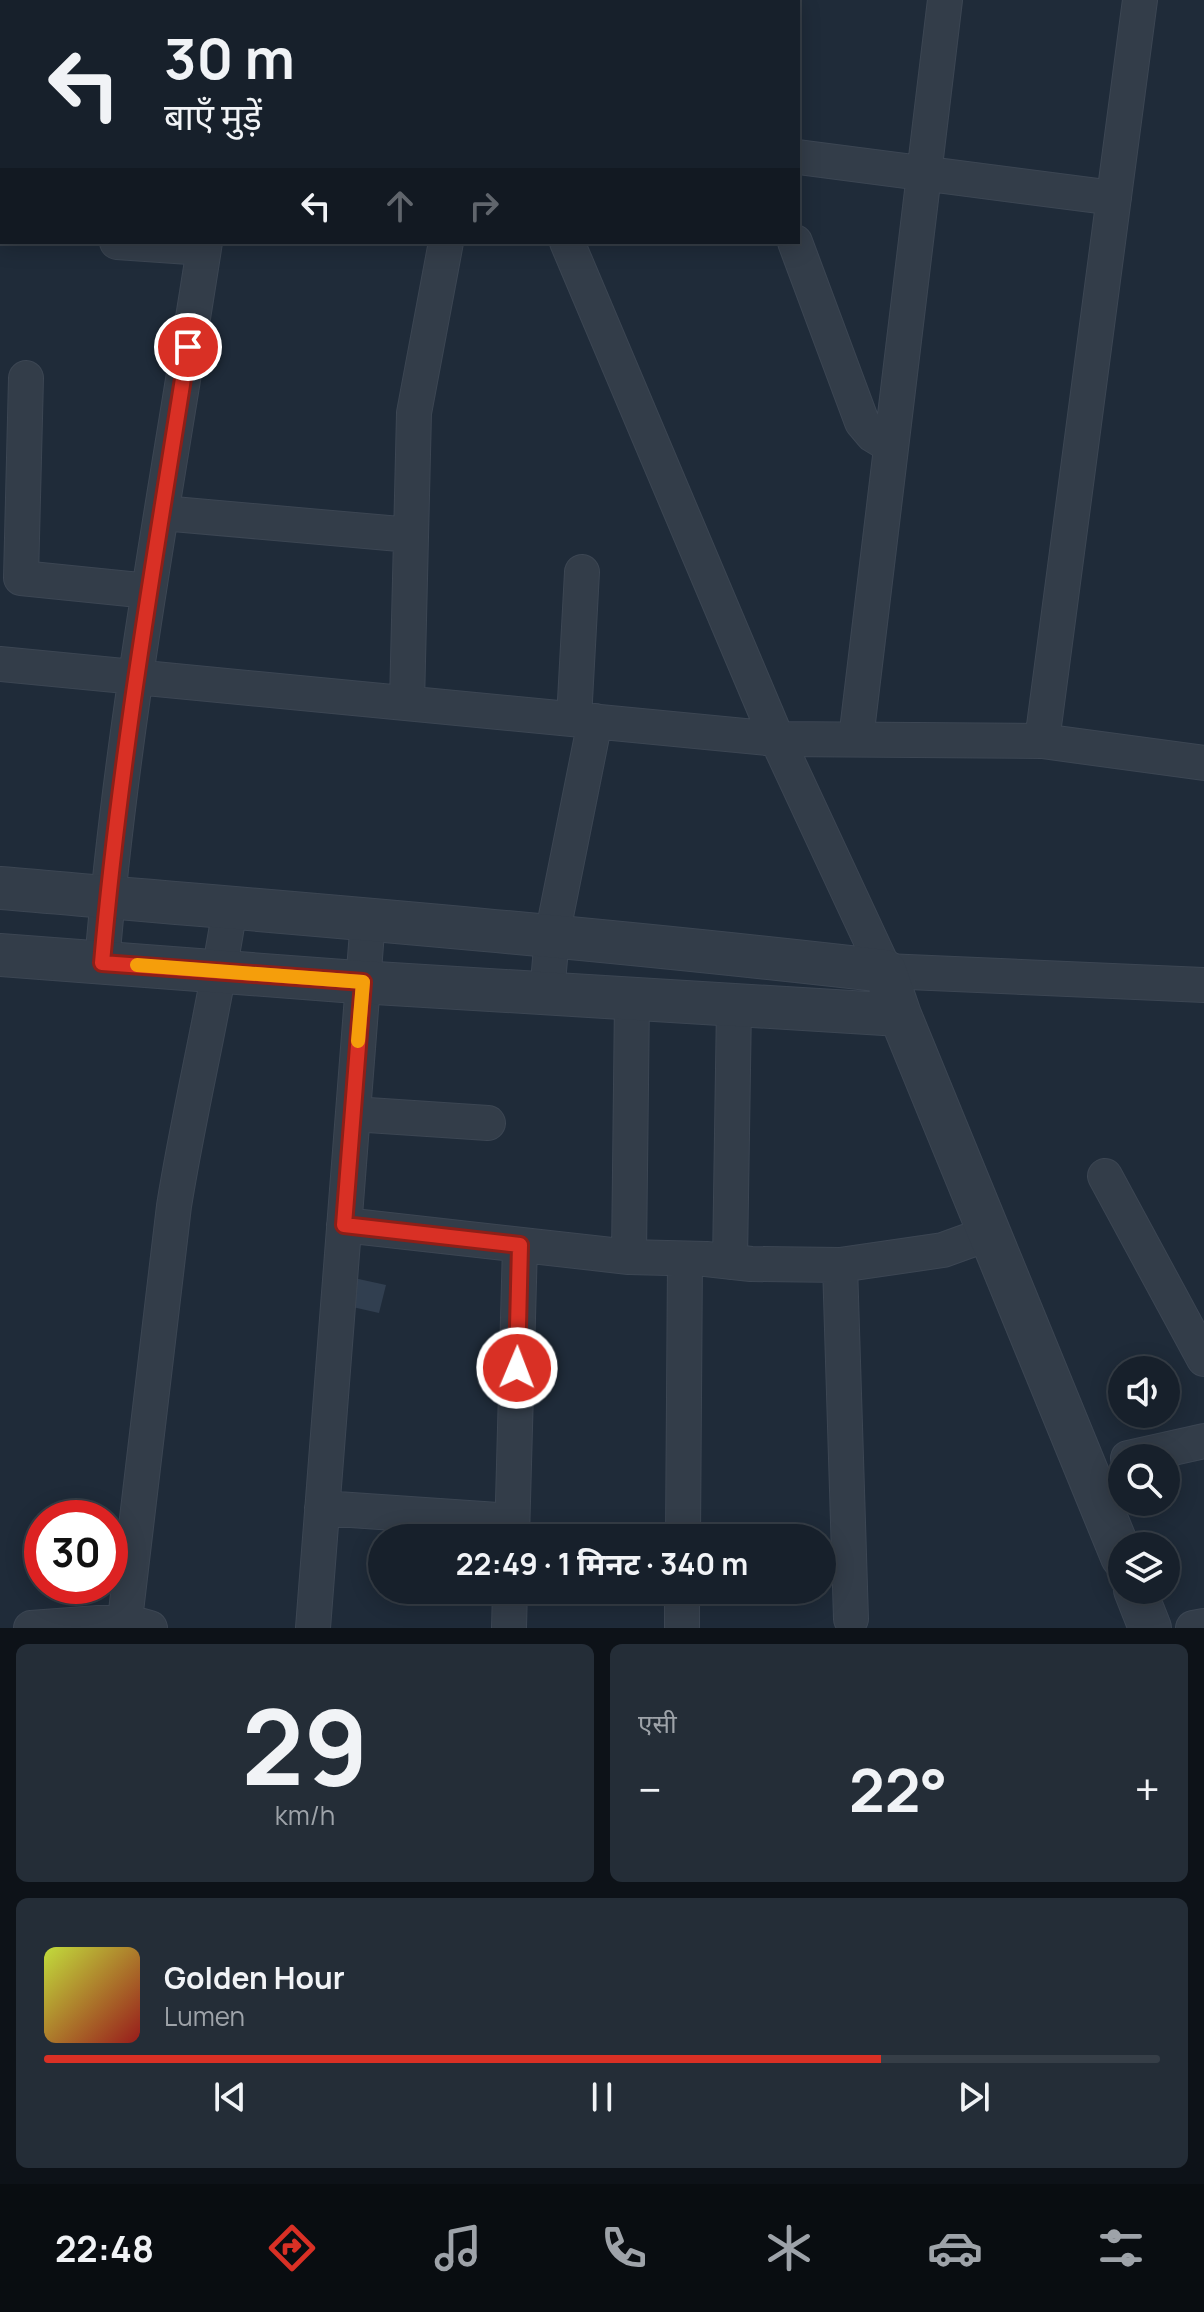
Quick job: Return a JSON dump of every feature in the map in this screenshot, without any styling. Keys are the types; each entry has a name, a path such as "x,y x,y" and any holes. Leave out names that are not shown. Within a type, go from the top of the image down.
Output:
{"street":[{"path":"856,739 945,0"},
{"path":"1042,741 1140,0"},
{"path":"800,157 1114,198"},
{"path":"102,963 107,897 149,591 204,245 175,244"},
{"path":"407,703 414,413 446,244"},
{"path":"568,244 777,739 885,971 900,1015 990,1233 1108,1454"},
{"path":"796,244 862,422 873,435 891,446"},
{"path":"26,378 21,578 149,591"},
{"path":"162,513 411,535"},
{"path":"547,994 552,936 585,720 582,572"},
{"path":"0,664 777,739 1042,741 1204,763"},
{"path":"0,888 552,936 885,971 1204,985"},
{"path":"31,1628 133,1626 174,1206 230,907"},
{"path":"313,1628 368,919"},
{"path":"0,955 363,982 900,1015 954,974"},
{"path":"629,1257 632,999"},
{"path":"730,1262 734,1005"},
{"path":"353,1114 488,1123"},
{"path":"1105,1176 1204,1359"},
{"path":"344,1225 629,1257 751,1264 840,1265 943,1250 990,1233"},
{"path":"512,1524 520,1245"},
{"path":"683,1524 685,1259"},
{"path":"840,1265 851,1619"},
{"path":"1180,1446 1204,1441"},
{"path":"322,1508 467,1524"},
{"path":"509,1628 510,1604"},
{"path":"682,1604 682,1628"},
{"path":"1141,1604 1150,1628"},
{"path":"1193,1628 1204,1626"}],"building":[{"path":"354,1278 386,1285 379,1313 348,1306"}],"slow traffic":[{"path":"137,965 363,982 358,1041"}],"route":[{"path":"188,347 149,591 107,897 102,963 363,982 344,1225 520,1245 517,1368"}]}
